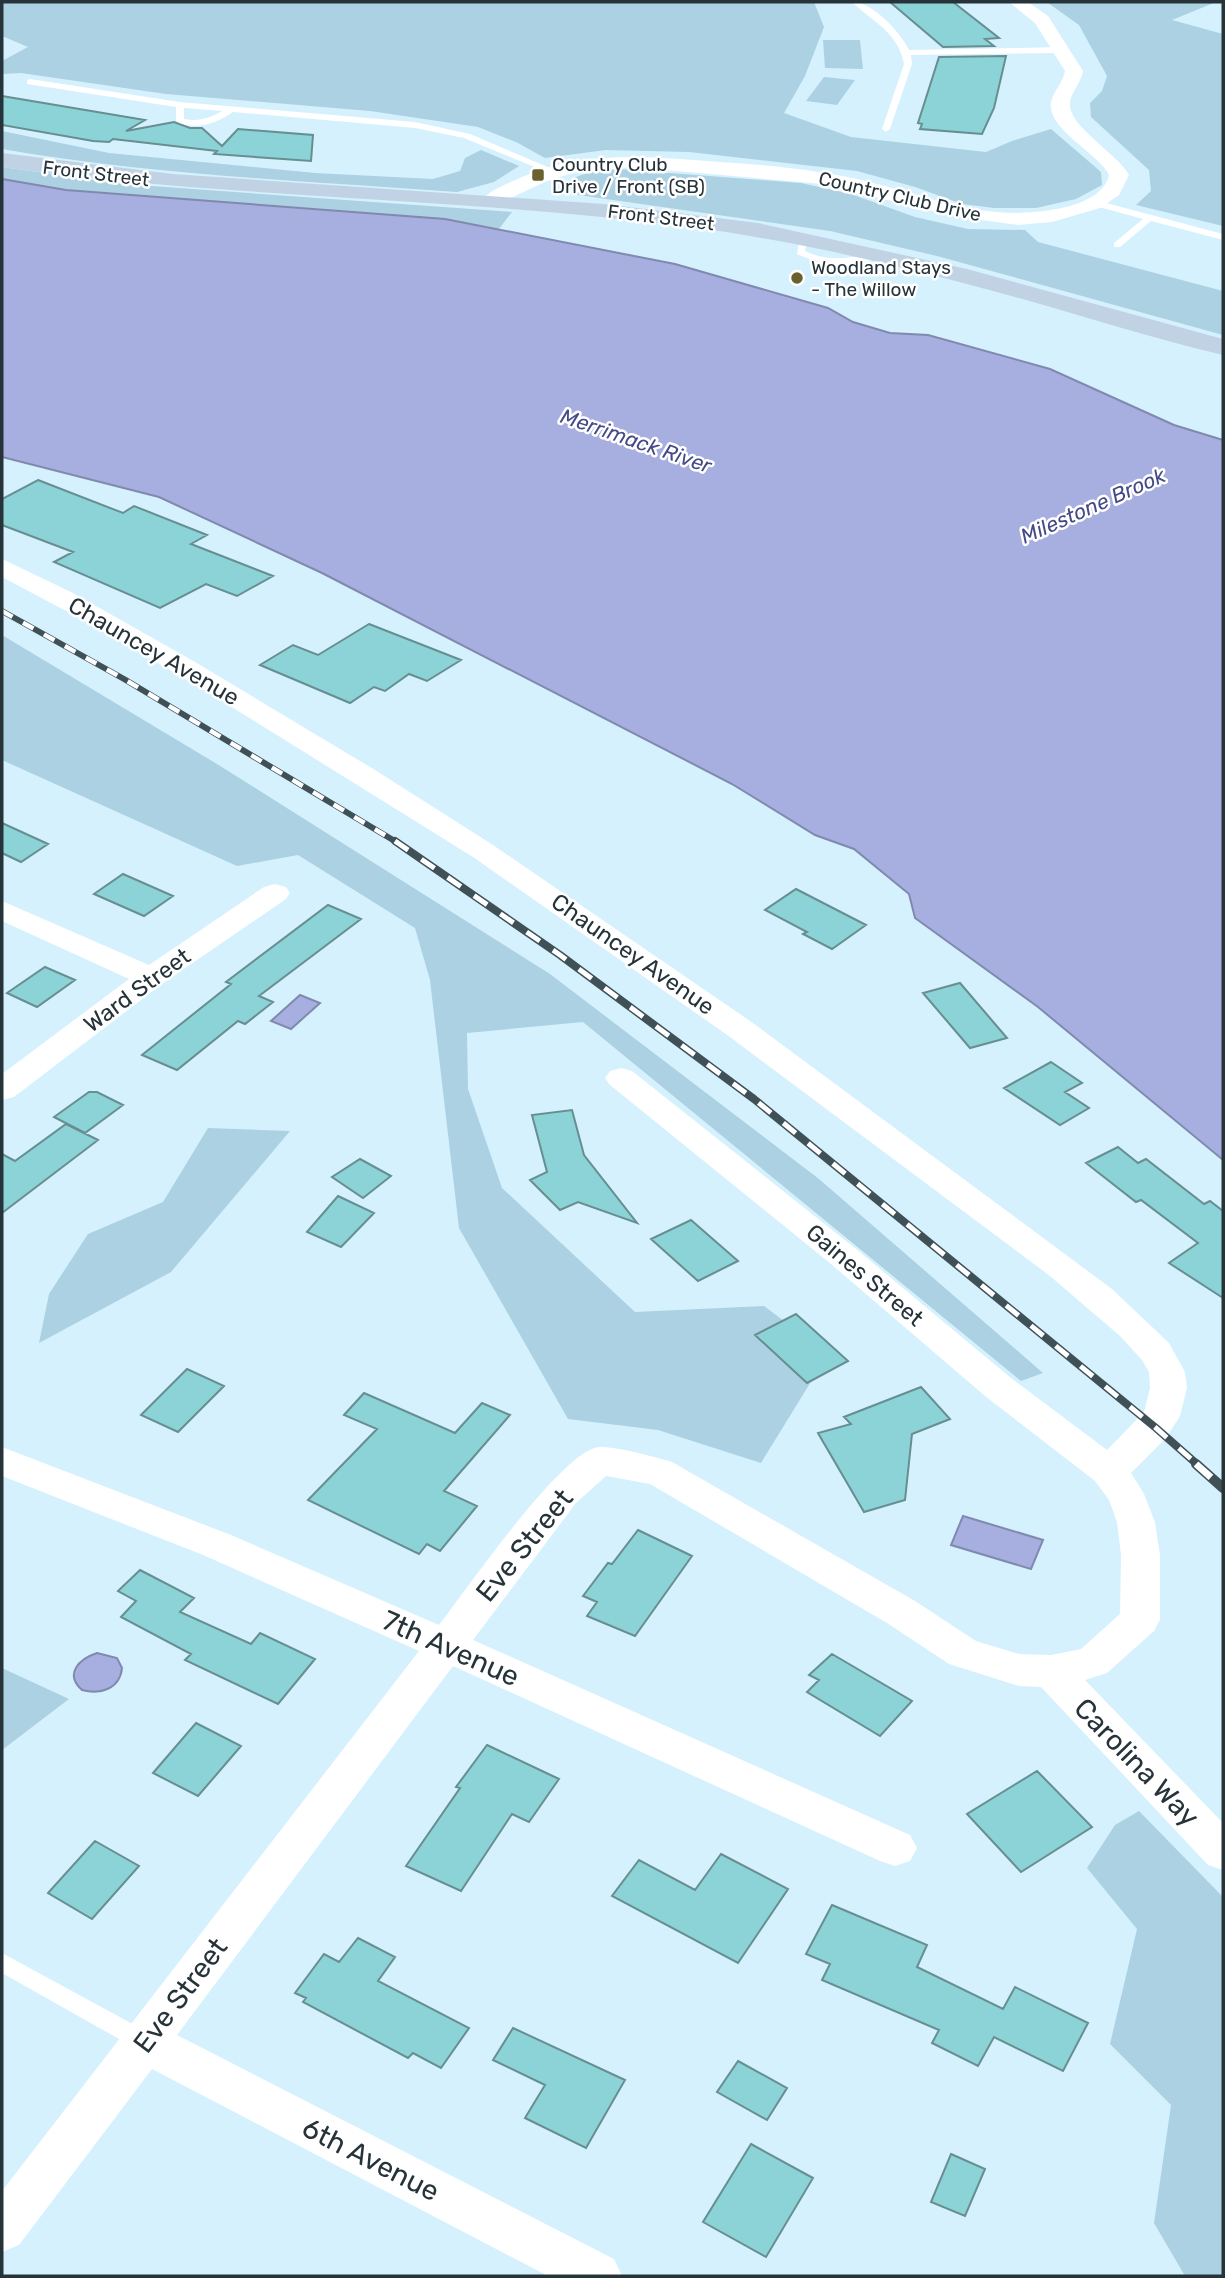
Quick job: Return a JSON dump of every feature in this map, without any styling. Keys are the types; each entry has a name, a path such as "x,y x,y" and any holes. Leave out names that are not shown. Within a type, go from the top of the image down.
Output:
{"main road":[{"name":"Front Street","path":"2,160 185,183 491,201 689,220 803,238 879,254 1223,347"}],"street":[{"path":"1017,2 1042,20 1074,71 1074,79 1061,100 1063,115 1070,125 1115,167 1119,175 1113,191 1095,203"},
{"name":"Country Club Drive","path":"491,201 552,171 576,165 624,161 774,172 842,181 956,212 1004,218 1045,216 1095,203"},
{"name":"Chauncey Avenue","path":"2,567 212,683 351,765 490,855 715,1011 996,1218 1118,1313 1146,1339 1167,1368 1170,1400 1156,1428 1108,1471"},
{"name":"Ward Street","path":"2,1090 151,977 275,892"},
{"path":"2,910 151,977"},
{"name":"Gaines Street","path":"621,1078 843,1256 998,1387 1108,1471"},
{"name":"7th Avenue","path":"2,1461 217,1545 895,1847"},
{"name":"Eve Street","path":"2,2229 562,1493 599,1461 659,1472 901,1612 963,1653 1018,1670 1051,1671 1093,1662 1140,1620 1142,1572 1137,1530 1127,1496 1108,1471"},
{"name":"Carolina Way","path":"1051,1671 1223,1852"},
{"name":"6th Avenue","path":"145,2042 597,2276"}],"lane":[{"path":"856,2 899,36 907,53 908,64 886,129"},
{"path":"907,53 1063,50"},
{"path":"30,82 180,106 390,123 442,130 491,144 552,171"},
{"path":"180,106 180,121 194,124 216,119 229,111"},
{"path":"1095,203 1223,237"},
{"path":"1118,245 1148,219"},
{"path":"2,1962 145,2042"}],"shaded area":[{"path":"2,2 814,2 824,27 805,76 784,113 851,137 986,152 1051,129 1101,172 1102,185 1076,199 1036,208 994,208 962,204 915,187 857,171 689,152 606,150 545,158 516,142 478,127 370,111 166,94 21,73 2,74 2,61 28,47 2,36"},
{"path":"1216,2 1172,20 1223,34 1223,226 1136,205 1151,191 1149,170 1091,117 1090,103 1102,91 1107,76 1079,25 1048,3"},
{"path":"823,40 860,40 863,69 825,68"},
{"path":"824,77 855,80 837,105 806,101"},
{"path":"2,131 109,153 315,173 433,179 460,171 465,158 481,150 519,166 494,182 457,192 229,176 58,158 2,149"},
{"path":"2,167 124,184 512,212 499,229 445,219 66,190 2,179"},
{"path":"618,169 801,183 851,194 915,217 968,229 1025,230 1038,242 1223,291 1223,335 937,256 830,231 578,195 563,187 581,175"},
{"path":"2,635 217,764 550,974 819,1179 1043,1373 1021,1381 583,1022 467,1033 468,1089 502,1188 635,1312 764,1306 828,1354 761,1463 658,1430 568,1419 459,1228 430,980 415,928 298,855 237,866 2,760"},
{"path":"208,1128 290,1131 171,1272 39,1343 49,1294 88,1234 163,1202"},
{"path":"2,1668 69,1699 2,1750"},
{"path":"1139,1811 1223,1897 1223,2276 1185,2276 1154,2223 1171,2105 1110,2044 1137,1929 1087,1868 1115,1825"}],"water":[{"path":"2,179 66,190 445,219 675,264 828,308 853,322 890,333 928,335 1050,369 1174,425 1223,440 1223,1160 1038,1007 915,918 909,894 854,849 815,835 732,784 322,573 159,497 2,457"},
{"path":"300,995 320,1003 291,1029 271,1021"},
{"path":"963,1516 1043,1540 1031,1569 951,1545"},
{"path":"97,1653 117,1658 122,1668 120,1675 108,1689 96,1692 82,1690 74,1678 76,1668"}],"building":[{"path":"890,2 953,2 999,38 985,39 994,46 943,47"},
{"path":"1006,56 994,108 982,134 920,129 922,124 918,123 939,57"},
{"path":"2,96 145,120 126,131 174,122 190,128 202,128 222,146 238,129 313,135 311,161 214,154 217,151 113,139 109,142 93,141 2,125"},
{"path":"38,480 123,513 134,506 207,535 191,544 273,576 237,596 206,584 160,608 54,562 73,552 2,525 2,499"},
{"path":"369,624 461,660 427,681 409,674 385,691 374,687 350,703 260,665 293,645 318,655"},
{"path":"2,823 48,844 21,862 2,853"},
{"path":"123,874 173,896 144,916 94,894"},
{"path":"796,889 866,925 832,949 803,934 807,932 765,910"},
{"path":"328,905 361,919 259,996 273,1002 245,1024 238,1021 177,1070 142,1055 231,984 226,982"},
{"path":"45,967 75,980 37,1007 7,993"},
{"path":"960,983 1007,1038 970,1048 923,993"},
{"path":"1051,1062 1082,1083 1065,1092 1089,1108 1060,1125 1004,1088"},
{"path":"89,1092 97,1092 123,1105 85,1133 54,1117"},
{"path":"572,1110 584,1155 637,1223 578,1202 560,1210 530,1180 547,1172 532,1115"},
{"path":"66,1124 98,1140 2,1213 2,1154 15,1161"},
{"path":"1118,1147 1138,1163 1146,1159 1204,1204 1210,1201 1223,1211 1223,1298 1169,1263 1198,1243 1141,1200 1136,1202 1086,1163"},
{"path":"360,1159 391,1176 363,1198 332,1177"},
{"path":"338,1196 374,1213 341,1247 307,1232"},
{"path":"691,1220 738,1261 698,1281 651,1239"},
{"path":"796,1314 848,1361 807,1383 755,1335"},
{"path":"187,1369 224,1386 178,1432 141,1415"},
{"path":"921,1387 950,1419 912,1434 905,1500 864,1512 818,1433 851,1424 844,1417"},
{"path":"364,1393 455,1433 482,1403 510,1415 444,1491 477,1506 440,1551 427,1544 419,1554 308,1500 377,1429 344,1415"},
{"path":"638,1530 692,1556 635,1636 587,1616 597,1602 583,1596"},
{"path":"140,1570 194,1598 180,1612 251,1644 260,1633 315,1659 278,1704 185,1660 191,1654 121,1617 136,1601 118,1591"},
{"path":"832,1654 912,1701 880,1736 807,1692 819,1680 809,1675"},
{"path":"196,1723 241,1746 198,1796 153,1773"},
{"path":"487,1745 559,1779 529,1822 512,1814 461,1891 406,1866 460,1788 456,1787"},
{"path":"1037,1771 1092,1827 1021,1872 967,1814"},
{"path":"95,1841 139,1866 92,1919 48,1893"},
{"path":"721,1854 788,1889 738,1963 612,1896 639,1860 695,1890"},
{"path":"832,1905 927,1945 917,1967 1003,2009 1015,1987 1088,2023 1063,2071 994,2037 978,2066 932,2043 939,2030 822,1980 830,1964 806,1954"},
{"path":"358,1938 395,1957 378,1981 469,2028 441,2068 413,2053 408,2058 303,2002 306,1998 295,1993 324,1954 339,1962"},
{"path":"513,2028 625,2080 586,2148 525,2118 545,2085 493,2060"},
{"path":"738,2061 787,2088 767,2120 717,2092"},
{"path":"751,2144 813,2178 766,2257 703,2222"},
{"path":"951,2154 985,2169 965,2216 931,2202"}],"railway":[{"path":"2,611 124,679 397,843"},
{"path":"397,843 560,955 754,1099 1198,1465"},
{"path":"1196,1464 1223,1488"}],"place":[{"name":"Country Club Drive / Front (SB)","path":"538,175"},
{"name":"Woodland Stays - The Willow","path":"797,278"}],"water label":[{"name":"Merrimack River","path":"636,441"},
{"name":"Milestone Brook","path":"1093,506"}]}
